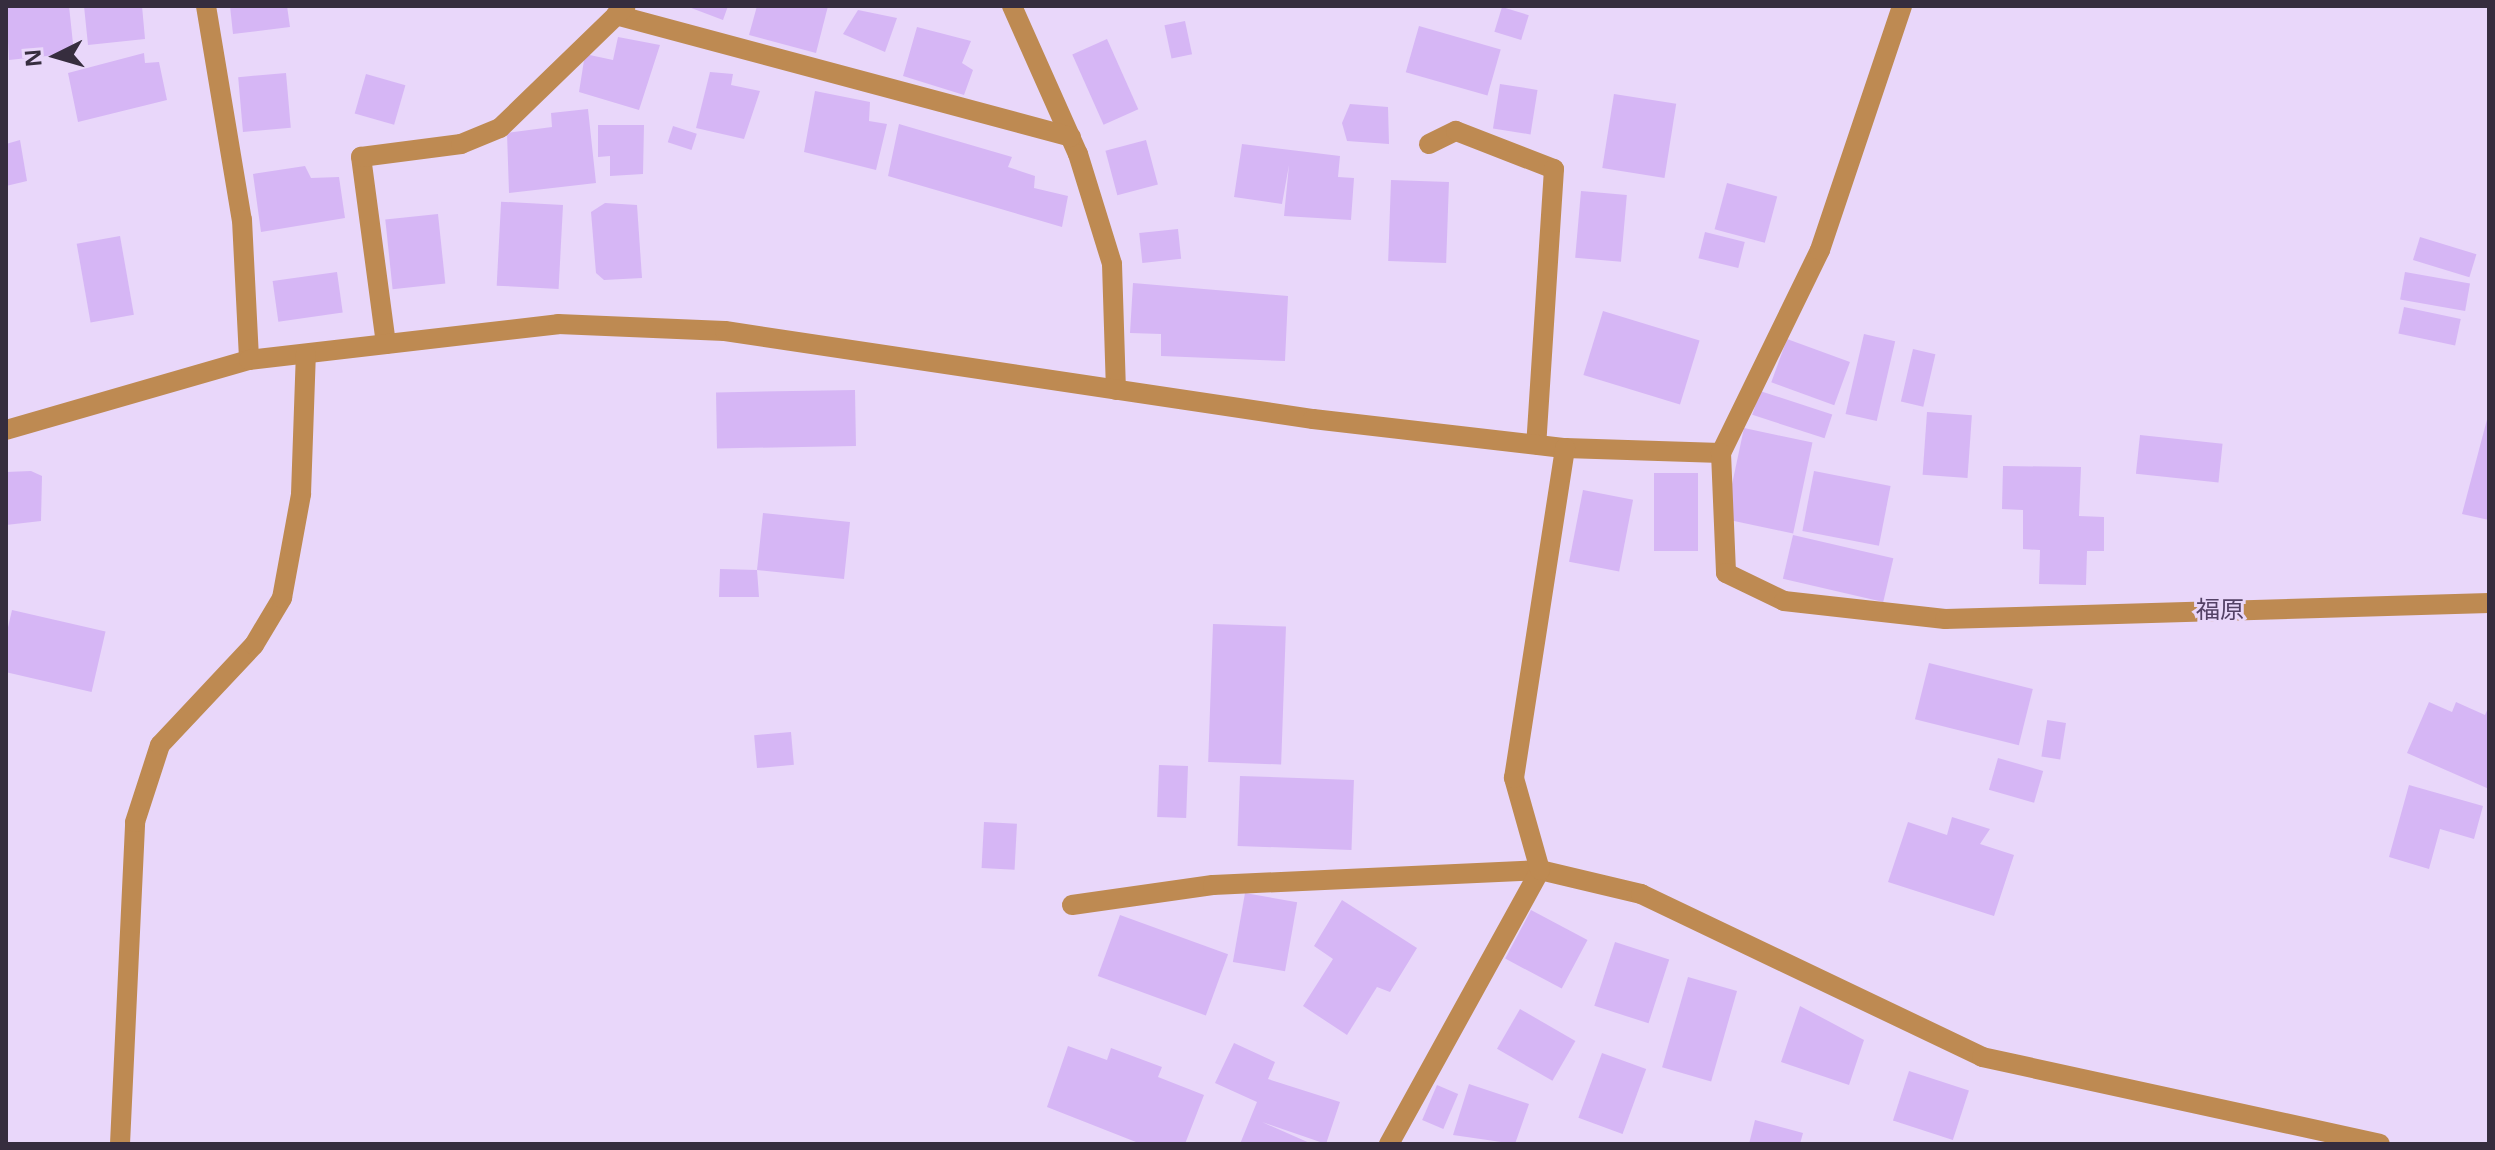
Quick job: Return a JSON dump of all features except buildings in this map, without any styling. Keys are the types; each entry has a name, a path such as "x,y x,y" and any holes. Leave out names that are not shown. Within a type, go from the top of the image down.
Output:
{"street":[{"path":"206,6 242,220 249,360"},
{"path":"1902,6 1820,250 1721,453 1726,573 1784,601 1945,619 2489,603"},
{"path":"1016,7 1071,137 1112,264 1116,390"},
{"path":"386,344 361,157 461,144 500,128 621,11 1071,137"},
{"path":"1429,144 1456,131 1554,169 1536,444"},
{"path":"6,430 249,360 558,324 725,331 1116,390 1565,448 1721,453"},
{"path":"120,1144 135,822 160,745 254,645 282,598 301,494 306,354"},
{"path":"1389,1144 1540,870 1514,778 1565,448"},
{"path":"1072,905 1213,885 1540,870 1641,894 1982,1057 2380,1144"}],"district":[{"name":"福原","path":"2220,609"}]}
